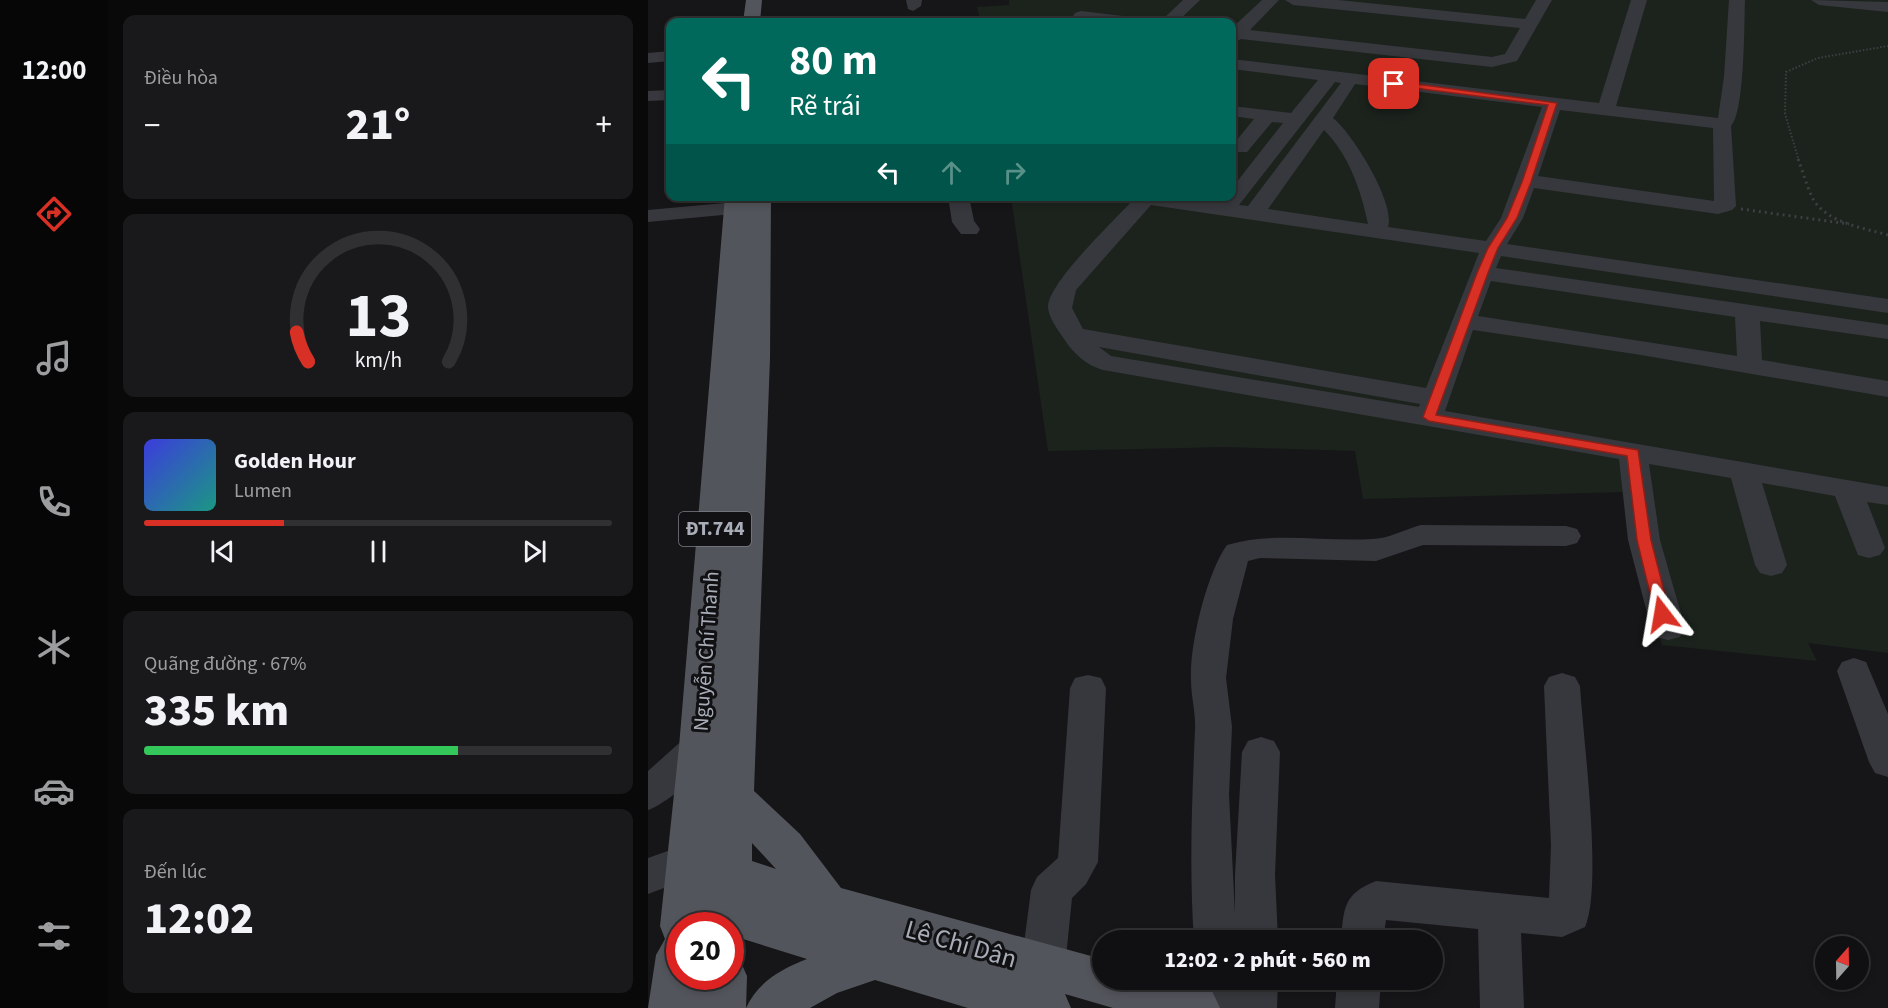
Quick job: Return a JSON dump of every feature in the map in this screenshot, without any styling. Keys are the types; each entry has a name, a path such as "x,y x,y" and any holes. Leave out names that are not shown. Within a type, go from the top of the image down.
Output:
{"main road":[{"path":"752,18 754,0"},
{"path":"769,18 770,0"},
{"name":"Nguyễn Chí Thanh","path":"698,898 734,799 732,508 745,201"},
{"name":"Nguyễn Chí Thanh","path":"698,898 699,747 732,508"},
{"path":"734,799 783,842 804,868 826,905"},
{"name":"Lê Chí Dân","path":"698,898 826,905 1044,987"},
{"name":"Lê Chí Dân","path":"698,898 874,958 1044,987 1195,1008"},
{"path":"771,1008 803,983 822,974 874,958"},
{"path":"721,1008 722,990"}],"street":[{"path":"1082,18 1086,8 1096,0"},
{"path":"1172,18 1192,0"},
{"path":"1236,32 1271,0"},
{"path":"1293,0 1370,4 1438,15 1530,24"},
{"path":"1441,90 1476,73 1492,62 1511,57 1544,0"},
{"path":"1606,110 1639,0"},
{"path":"1236,64 1722,124 1727,120 1733,77 1737,0"},
{"path":"1819,0 1888,7"},
{"path":"1236,195 1295,120 1322,75 1336,45 1370,4"},
{"path":"1394,84 1438,15"},
{"path":"1236,35 1492,62"},
{"path":"1261,67 1287,39"},
{"path":"648,58 666,57"},
{"path":"1257,211 1352,78"},
{"path":"648,96 666,95"},
{"path":"1432,408 1482,273 1526,182 1553,103"},
{"path":"1236,112 1295,120"},
{"path":"1236,148 1267,116"},
{"path":"1322,119 1345,140 1375,200 1379,224"},
{"path":"1526,182 1718,208 1725,206 1722,124"},
{"path":"1236,148 1269,153"},
{"path":"648,216 739,201"},
{"path":"959,201 963,222 969,229"},
{"path":"1136,201 1065,289 1060,308 1067,325 1077,336 1432,408 1633,453 1888,496"},
{"path":"1171,201 1227,206 1888,295"},
{"path":"1209,201 1227,206"},
{"path":"1227,206 1231,201"},
{"path":"1257,211 1379,224 1888,306"},
{"path":"1482,273 1888,332"},
{"path":"1747,312 1750,367"},
{"path":"1463,321 1635,346 1888,389"},
{"path":"1633,453 1644,540 1668,628"},
{"path":"1743,470 1771,565"},
{"path":"1847,489 1869,548"},
{"path":"1215,930 1210,795 1214,727 1208,678 1216,619 1231,562 1238,552 1260,548 1376,550 1421,535 1566,536"},
{"path":"1854,671 1888,762"},
{"path":"1363,930 1367,906 1377,900 1562,918 1570,914 1571,844 1562,686"},
{"path":"1044,987 1052,890 1060,881 1071,876 1078,862 1088,688"},
{"path":"648,794 699,747"},
{"path":"1257,930 1255,875 1261,752"},
{"path":"648,876 698,898"},
{"path":"1500,912 1502,1008"},
{"path":"1215,990 1215,1008"},
{"path":"1255,1008 1256,990"},
{"path":"1357,1008 1358,990"}],"path":[{"path":"1854,225 1831,214 1816,203 1788,137 1782,95 1786,72 1818,58 1888,46"},
{"path":"1725,206 1854,225 1888,235"}],"shaded area":[{"path":"1009,0 1888,0 1888,653 1808,643 1817,661 1662,645 1624,492 1363,499 1355,451 1227,447 1048,451 1012,201 1236,201 1236,18 980,18 977,7 1009,5"}],"route":[{"path":"1394,84 1553,103 1512,218 1493,248 1482,273 1429,417 1633,453 1644,540 1662,614"}]}
